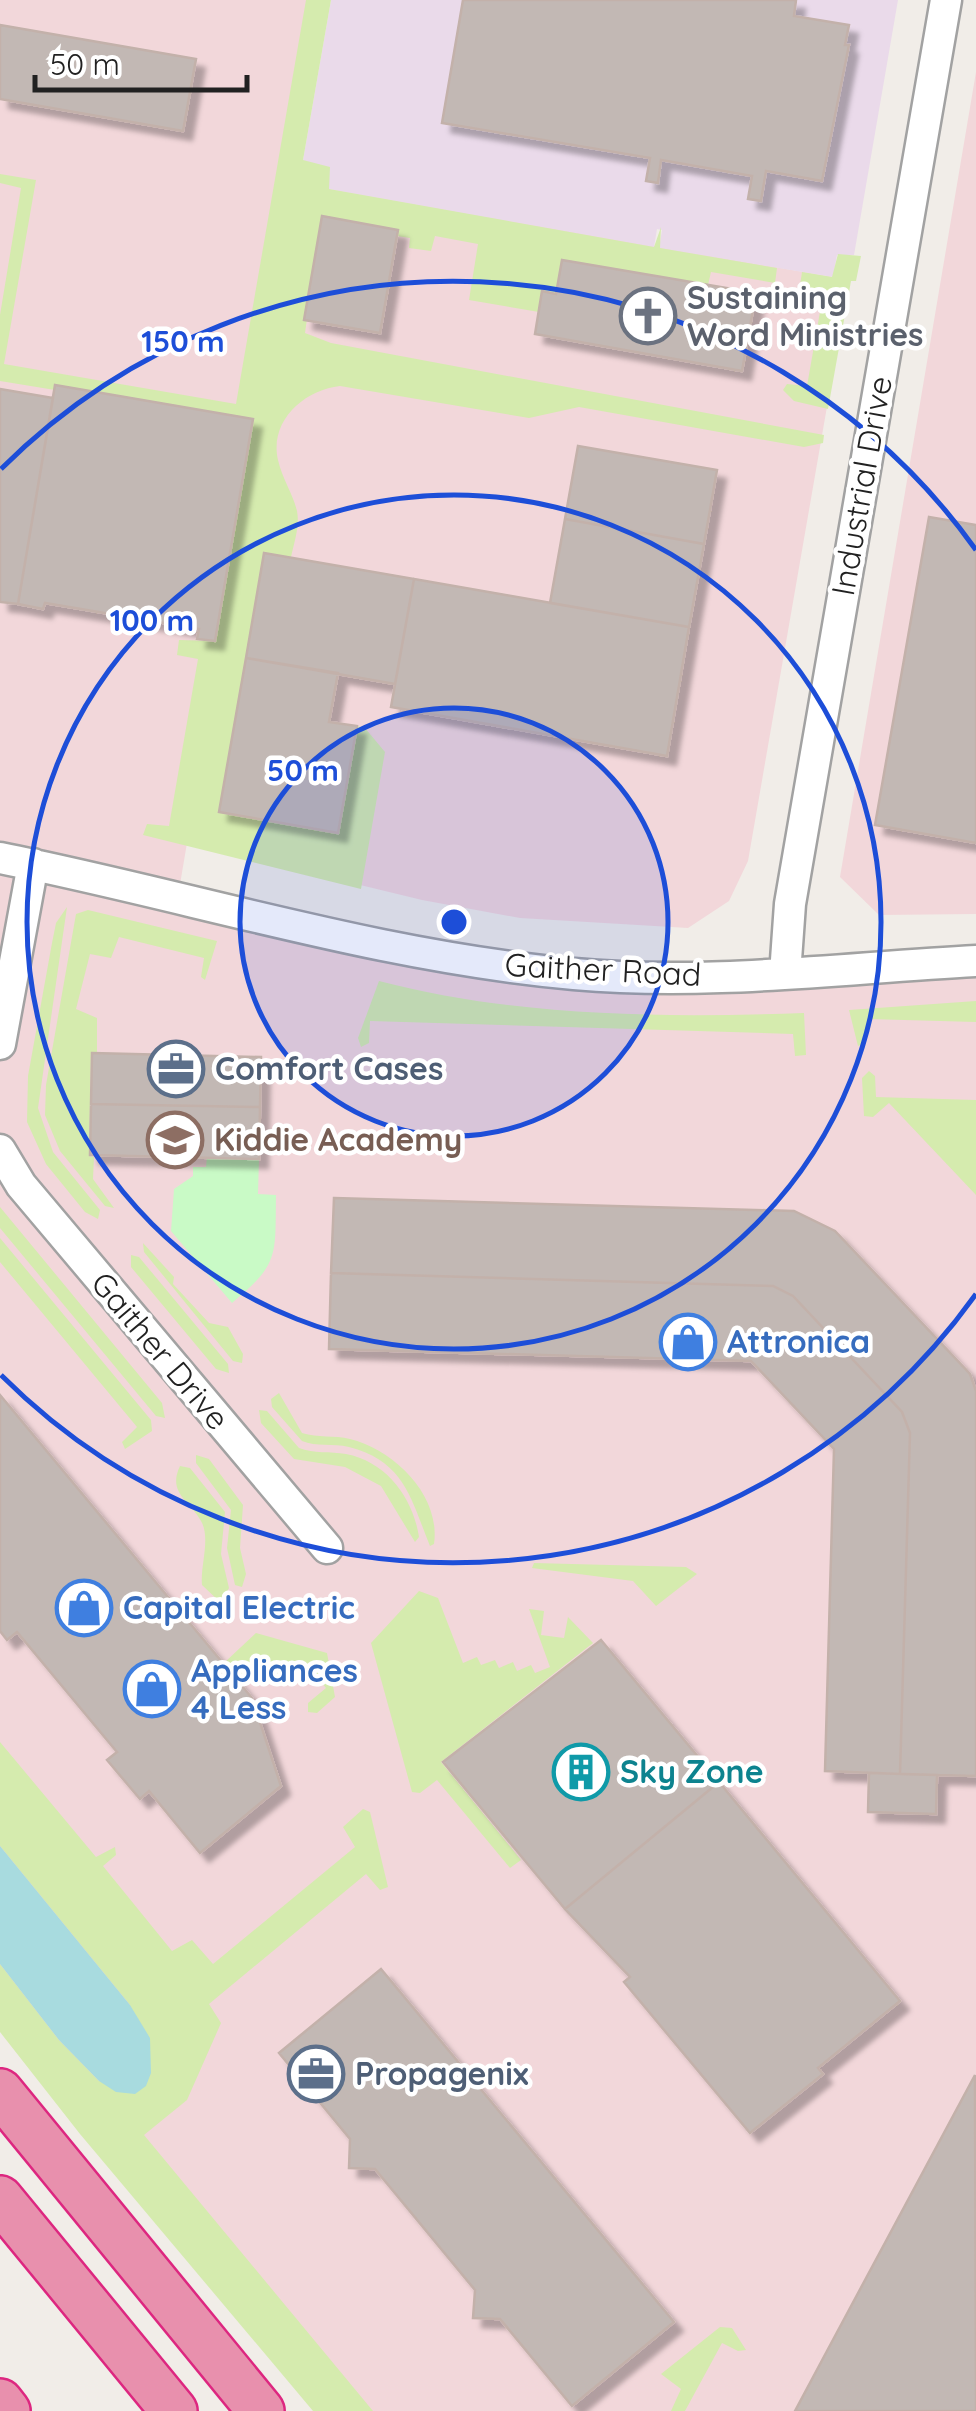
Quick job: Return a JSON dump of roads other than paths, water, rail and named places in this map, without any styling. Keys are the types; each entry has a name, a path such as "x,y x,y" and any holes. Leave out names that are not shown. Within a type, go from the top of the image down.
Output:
{"highway":[{"path":"0,2092 261,2411"},
{"path":"0,2199 174,2411"},
{"path":"0,2402 7,2411"}],"street":[{"name":"Industrial Drive","path":"785,974 790,904 946,0"},
{"name":"Gaither Road","path":"0,858 498,965 652,977 785,974 976,961"},
{"path":"0,1044 33,864"},
{"name":"Gaither Drive","path":"0,1150 20,1185 326,1548"}],"water":[{"path":"0,1846 130,2005 150,2038 151,2073 146,2086 135,2094 116,2092 99,2081 59,2040 0,1964"}],"place":[{"name":"Sustaining Word Ministries","path":"648,316"},
{"name":"Comfort Cases","path":"176,1069"},
{"name":"Kiddie Academy","path":"175,1140"},
{"name":"Attronica","path":"688,1342"},
{"name":"Capital Electric","path":"84,1608"},
{"name":"Appliances 4 Less","path":"152,1689"},
{"name":"Sky Zone","path":"581,1772"},
{"name":"Propagenix","path":"316,2074"}]}
